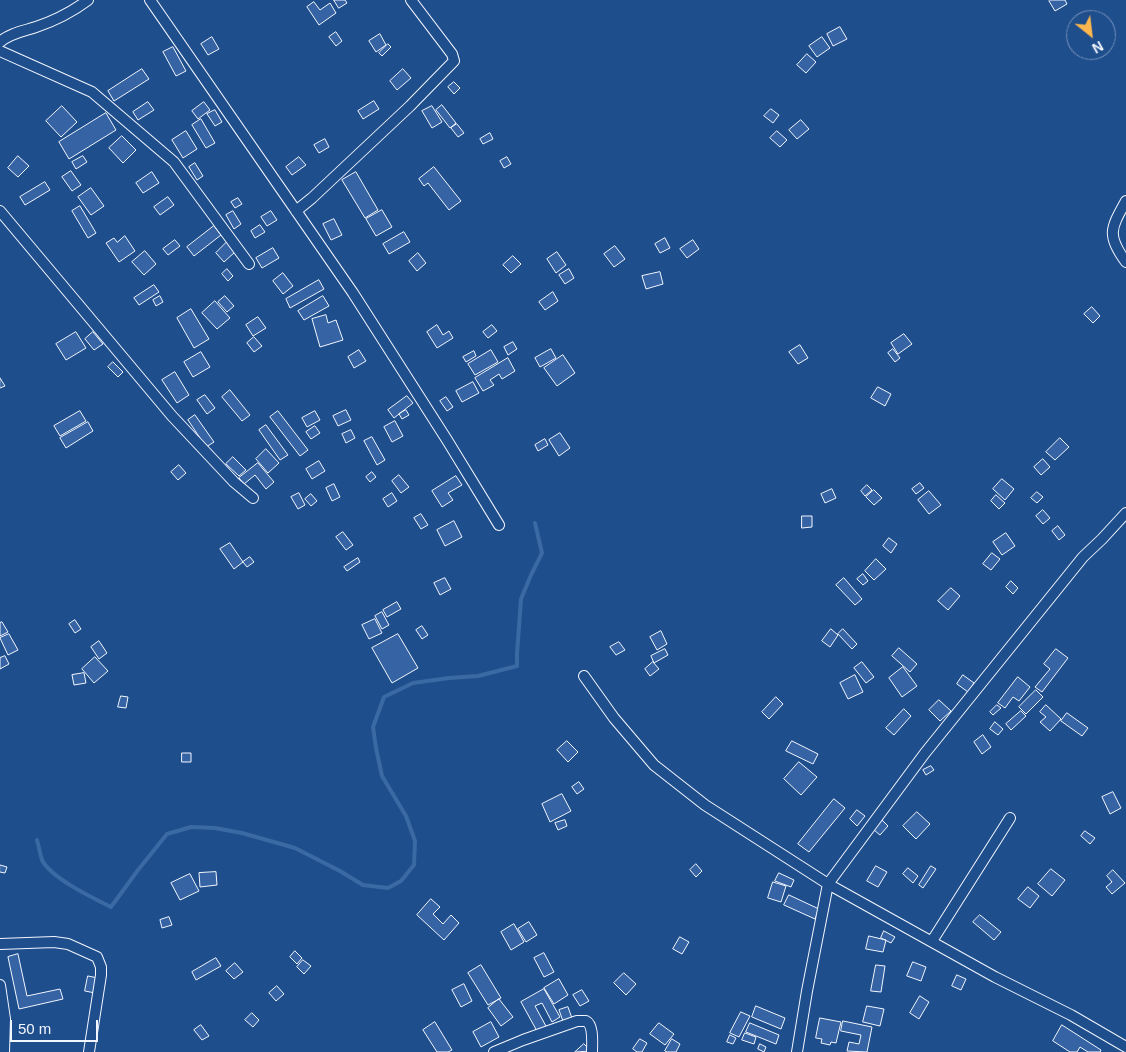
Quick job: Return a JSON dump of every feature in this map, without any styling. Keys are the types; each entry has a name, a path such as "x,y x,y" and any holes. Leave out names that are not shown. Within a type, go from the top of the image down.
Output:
{"street":[{"path":"0,42 17,32 53,21 88,0"},
{"path":"150,0 359,301 499,525"},
{"path":"296,211 410,106 454,61 452,54 411,0"},
{"path":"0,51 92,92 100,98 174,162 249,264"},
{"path":"1126,201 1112,231 1114,242 1126,262"},
{"path":"0,211 172,416 234,482 253,498"},
{"path":"797,1052 828,884 925,753 1083,557 1102,540 1126,513"},
{"path":"584,676 614,718 654,765 705,805 828,884 995,977 1071,1015 1126,1047"},
{"path":"932,941 1010,818"},
{"path":"0,944 54,942 68,944 97,957 101,967 88,1052"},
{"path":"0,986 5,1020 4,1052"},
{"path":"494,1052 577,1021 585,1021 592,1028 592,1052"}],"building":[{"path":"334,0 345,0 347,3 339,8"},
{"path":"1050,0 1065,0 1067,4 1055,11"},
{"path":"314,2 320,10 330,3 336,13 319,25 307,7"},
{"path":"840,27 847,39 833,46 827,34"},
{"path":"336,32 342,41 336,46 329,37"},
{"path":"380,34 386,45 376,52 369,41"},
{"path":"212,37 219,49 208,55 201,44"},
{"path":"822,37 830,48 817,57 809,46"},
{"path":"388,44 391,47 382,56 379,53"},
{"path":"173,47 186,71 176,76 163,52"},
{"path":"807,54 816,62 806,73 797,65"},
{"path":"142,69 149,79 114,101 108,91"},
{"path":"403,69 411,78 397,90 390,81"},
{"path":"454,82 460,88 454,94 448,87"},
{"path":"374,101 379,109 363,119 358,111"},
{"path":"148,102 154,110 138,120 133,112"},
{"path":"204,102 210,110 198,119 192,111"},
{"path":"442,105 456,123 450,128 436,110"},
{"path":"62,106 77,122 61,137 46,121"},
{"path":"432,106 442,122 432,128 422,111"},
{"path":"771,109 779,115 773,123 764,116"},
{"path":"215,110 222,122 215,126 207,114"},
{"path":"106,113 116,130 69,159 59,142"},
{"path":"201,119 215,143 206,148 192,125"},
{"path":"801,120 809,129 797,139 789,130"},
{"path":"457,124 464,133 458,137 451,128"},
{"path":"186,131 197,149 183,158 172,140"},
{"path":"777,131 787,140 780,147 770,138"},
{"path":"490,133 493,139 483,144 480,139"},
{"path":"122,136 136,150 123,163 109,148"},
{"path":"325,139 329,147 319,153 314,145"},
{"path":"18,156 29,166 18,177 8,168"},
{"path":"83,156 87,162 76,169 72,162"},
{"path":"299,157 306,165 292,175 286,167"},
{"path":"507,157 511,164 504,168 500,161"},
{"path":"195,163 203,176 197,180 189,167"},
{"path":"434,167 461,201 449,210 428,183 424,186 419,179"},
{"path":"71,171 81,185 72,191 62,177"},
{"path":"152,172 159,183 143,193 136,183"},
{"path":"356,172 378,210 365,218 342,180"},
{"path":"45,182 50,190 25,205 20,197"},
{"path":"91,188 104,206 91,215 78,197"},
{"path":"168,197 174,205 160,215 154,207"},
{"path":"238,198 242,204 235,208 231,202"},
{"path":"80,206 96,233 88,238 72,211"},
{"path":"382,210 392,227 376,236 366,219"},
{"path":"233,211 241,224 234,229 226,215"},
{"path":"271,211 277,220 267,226 261,217"},
{"path":"334,219 342,235 331,240 323,224"},
{"path":"260,225 265,232 255,238 251,231"},
{"path":"214,226 221,235 194,256 187,247"},
{"path":"404,232 410,242 389,254 383,244"},
{"path":"125,236 135,251 119,262 106,243 114,238 117,242"},
{"path":"665,238 670,248 660,253 655,244"},
{"path":"175,240 180,246 168,255 163,249"},
{"path":"693,240 699,249 687,258 680,249"},
{"path":"227,242 236,251 224,262 216,253"},
{"path":"615,246 625,259 614,267 604,254"},
{"path":"273,248 279,258 262,268 256,258"},
{"path":"145,251 156,264 144,275 132,262"},
{"path":"557,252 566,265 556,273 547,259"},
{"path":"418,253 426,263 417,271 409,261"},
{"path":"513,256 521,264 511,273 503,265"},
{"path":"227,269 233,276 228,281 222,274"},
{"path":"569,269 574,278 565,284 559,275"},
{"path":"660,272 663,284 646,289 642,276"},
{"path":"283,273 293,286 283,294 273,281"},
{"path":"319,280 324,289 290,308 286,299"},
{"path":"154,285 159,292 139,305 134,298"},
{"path":"553,292 558,301 545,310 539,302"},
{"path":"160,296 163,302 156,306 153,300"},
{"path":"225,296 234,306 227,312 218,302"},
{"path":"323,296 329,306 304,320 298,311"},
{"path":"215,301 230,318 217,329 202,313"},
{"path":"1092,307 1100,316 1093,323 1084,314"},
{"path":"191,309 209,339 194,348 177,318"},
{"path":"326,315 328,323 336,320 343,340 320,347 312,319"},
{"path":"258,317 266,328 253,336 246,325"},
{"path":"437,325 443,335 449,331 453,338 437,348 427,332"},
{"path":"492,325 497,331 488,338 483,332"},
{"path":"76,332 86,348 66,360 56,344"},
{"path":"93,332 103,344 94,350 85,339"},
{"path":"904,334 912,344 898,354 891,343"},
{"path":"254,337 262,346 254,352 247,343"},
{"path":"513,342 517,349 508,355 504,347"},
{"path":"800,345 808,358 798,364 789,352"},
{"path":"551,349 556,358 540,367 535,358"},
{"path":"893,349 900,358 895,362 888,353"},
{"path":"359,350 366,361 354,368 348,357"},
{"path":"491,350 498,362 475,375 468,364"},
{"path":"474,351 476,356 466,362 463,357"},
{"path":"201,352 210,367 193,377 184,362"},
{"path":"563,355 575,373 557,386 544,368"},
{"path":"508,358 515,371 502,379 499,374 490,380 494,385 483,391 475,378"},
{"path":"113,362 123,372 118,377 108,367"},
{"path":"175,372 189,395 177,403 162,380"},
{"path":"0,378 5,386 0,388"},
{"path":"473,382 479,393 462,402 456,391"},
{"path":"878,387 891,394 885,406 871,398"},
{"path":"230,390 250,415 242,421 222,397"},
{"path":"205,395 215,408 207,414 197,400"},
{"path":"407,396 413,403 394,418 388,410"},
{"path":"446,397 453,407 447,411 440,401"},
{"path":"346,410 351,420 338,426 333,416"},
{"path":"406,410 409,415 402,419 399,414"},
{"path":"80,411 86,421 60,436 54,426"},
{"path":"278,411 308,450 300,456 270,417"},
{"path":"315,411 320,420 307,427 302,418"},
{"path":"195,415 214,442 206,447 188,420"},
{"path":"395,421 403,436 392,442 384,427"},
{"path":"88,422 93,431 66,448 60,438"},
{"path":"266,425 288,455 280,460 259,430"},
{"path":"315,426 320,433 311,439 306,432"},
{"path":"351,430 355,438 346,443 342,434"},
{"path":"560,433 570,448 559,456 549,440"},
{"path":"372,437 385,460 377,465 364,441"},
{"path":"1060,438 1069,447 1055,460 1046,452"},
{"path":"545,439 548,445 538,451 535,445"},
{"path":"266,449 279,463 268,473 256,459"},
{"path":"233,457 246,470 239,476 226,464"},
{"path":"1043,459 1050,467 1041,475 1034,467"},
{"path":"319,461 325,471 312,479 306,469"},
{"path":"258,463 274,482 266,489 255,475 244,484 239,478"},
{"path":"179,465 186,473 178,480 171,472"},
{"path":"372,472 376,477 370,482 366,477"},
{"path":"399,475 409,487 401,493 392,481"},
{"path":"456,476 462,485 448,493 453,500 442,507 432,491"},
{"path":"1002,479 1014,489 1005,500 993,489"},
{"path":"920,483 924,488 916,494 912,489"},
{"path":"334,484 340,497 332,501 326,488"},
{"path":"867,485 872,490 865,496 861,491"},
{"path":"832,489 836,498 825,503 821,494"},
{"path":"874,490 882,498 874,505 866,497"},
{"path":"929,491 941,505 929,514 918,500"},
{"path":"1037,492 1043,497 1037,503 1031,498"},
{"path":"299,493 305,505 298,509 291,497"},
{"path":"392,493 397,501 388,507 383,499"},
{"path":"311,494 317,501 311,506 305,499"},
{"path":"996,495 1005,503 999,509 991,501"},
{"path":"1043,510 1050,518 1043,524 1036,516"},
{"path":"421,514 428,525 421,529 414,518"},
{"path":"802,516 812,516 812,527 802,528"},
{"path":"454,521 462,537 445,546 437,530"},
{"path":"1058,526 1065,535 1059,540 1052,531"},
{"path":"343,532 353,545 346,550 336,537"},
{"path":"1006,533 1015,546 1002,555 993,542"},
{"path":"889,538 897,544 891,553 883,546"},
{"path":"230,543 243,562 234,569 220,549"},
{"path":"992,553 1000,559 991,570 983,564"},
{"path":"250,557 254,562 247,567 243,562"},
{"path":"358,558 360,562 347,571 344,567"},
{"path":"876,559 886,569 874,580 865,571"},
{"path":"863,574 868,581 863,585 857,579"},
{"path":"445,578 451,589 440,595 434,583"},
{"path":"844,578 862,599 855,605 836,585"},
{"path":"1011,581 1018,588 1013,594 1006,587"},
{"path":"951,588 960,596 948,610 938,601"},
{"path":"397,602 401,609 387,617 383,610"},
{"path":"382,612 389,625 382,629 375,616"},
{"path":"375,619 382,633 369,639 362,625"},
{"path":"75,620 81,629 75,633 69,624"},
{"path":"2,622 8,632 0,636 0,623"},
{"path":"422,626 428,635 422,639 416,630"},
{"path":"831,629 838,635 830,647 822,641"},
{"path":"843,629 857,644 852,649 838,634"},
{"path":"661,631 667,644 657,650 650,637"},
{"path":"9,634 18,650 8,655 0,638"},
{"path":"398,634 418,668 392,683 372,648"},
{"path":"99,641 107,653 99,659 91,647"},
{"path":"619,642 625,650 616,655 610,647"},
{"path":"899,648 917,664 910,672 892,656"},
{"path":"665,649 668,655 654,663 651,656"},
{"path":"1056,649 1068,658 1042,692 1035,687 1050,669 1044,664"},
{"path":"5,656 9,664 0,669 0,658"},
{"path":"95,657 108,671 94,683 82,669"},
{"path":"653,662 659,669 650,676 645,669"},
{"path":"862,662 874,677 866,683 854,668"},
{"path":"903,667 917,686 902,697 889,678"},
{"path":"84,673 86,683 74,685 72,675"},
{"path":"855,675 863,692 848,699 840,683"},
{"path":"963,675 974,683 968,692 957,684"},
{"path":"1018,677 1030,687 1019,701 1013,697 1005,708 998,703"},
{"path":"1036,690 1043,697 1026,714 1019,707"},
{"path":"121,696 128,697 126,708 118,707"},
{"path":"776,697 783,704 769,719 762,712"},
{"path":"939,700 951,711 940,721 929,710"},
{"path":"997,705 1001,708 993,715 990,712"},
{"path":"1046,705 1061,719 1050,731 1040,722 1046,717 1040,712"},
{"path":"904,709 911,716 894,735 886,728"},
{"path":"1021,711 1026,716 1011,730 1006,724"},
{"path":"1067,713 1088,728 1082,736 1061,721"},
{"path":"995,722 1003,729 998,735 990,729"},
{"path":"983,735 991,747 982,754 974,742"},
{"path":"567,741 578,752 568,762 557,750"},
{"path":"792,741 818,754 813,764 786,751"},
{"path":"182,753 191,753 191,762 182,762"},
{"path":"799,762 817,777 801,795 784,779"},
{"path":"931,766 934,770 926,775 923,770"},
{"path":"579,782 584,789 577,794 572,787"},
{"path":"1113,792 1121,808 1110,814 1102,797"},
{"path":"562,794 571,811 550,822 542,804"},
{"path":"834,799 845,808 809,852 798,844"},
{"path":"857,810 865,816 857,826 850,819"},
{"path":"917,812 930,824 916,839 903,826"},
{"path":"565,820 567,826 558,830 555,823"},
{"path":"882,820 888,826 880,835 874,830"},
{"path":"1085,831 1095,838 1090,844 1081,836"},
{"path":"696,864 702,871 696,877 690,870"},
{"path":"0,865 7,867 5,873 0,872"},
{"path":"876,866 887,872 878,887 867,881"},
{"path":"931,866 936,869 923,888 919,885"},
{"path":"908,868 918,876 913,883 903,874"},
{"path":"1051,869 1065,880 1052,896 1038,884"},
{"path":"1113,870 1125,883 1112,894 1106,887 1112,882 1107,876"},
{"path":"216,872 217,885 200,887 199,873"},
{"path":"779,873 794,880 791,887 775,881"},
{"path":"190,874 199,891 180,900 171,883"},
{"path":"773,882 786,886 781,902 768,898"},
{"path":"1028,887 1039,896 1030,908 1018,899"},
{"path":"789,895 819,909 815,919 784,905"},
{"path":"431,899 440,907 433,914 443,924 451,915 459,923 444,940 417,915"},
{"path":"980,915 1001,932 994,940 973,922"},
{"path":"169,917 172,925 162,928 160,920"},
{"path":"529,922 537,935 526,942 518,929"},
{"path":"514,924 524,942 511,950 501,932"},
{"path":"884,931 895,937 891,943 881,938"},
{"path":"869,936 886,940 883,952 866,949"},
{"path":"680,937 689,942 682,954 673,949"},
{"path":"295,951 302,958 297,964 290,957"},
{"path":"544,953 554,972 544,977 534,958"},
{"path":"18,954 27,996 60,989 63,999 19,1009 8,957"},
{"path":"216,958 221,966 196,980 192,972"},
{"path":"303,960 311,966 304,974 297,967"},
{"path":"913,962 926,967 921,981 907,976"},
{"path":"235,963 243,972 234,979 226,971"},
{"path":"481,965 501,998 488,1005 468,973"},
{"path":"876,965 885,966 881,992 871,991"},
{"path":"624,973 636,984 626,995 614,983"},
{"path":"957,975 966,979 961,990 952,986"},
{"path":"88,976 98,978 95,993 85,991"},
{"path":"559,979 568,995 554,1004 544,988"},
{"path":"464,984 472,1001 461,1007 452,990"},
{"path":"277,986 284,994 276,1001 269,993"},
{"path":"544,989 560,1017 552,1022 542,1003 535,1006 547,1028 538,1033 521,1002"},
{"path":"582,990 589,1001 580,1006 573,995"},
{"path":"920,996 929,1002 919,1019 910,1013"},
{"path":"499,999 513,1017 501,1026 488,1008"},
{"path":"756,1006 785,1018 781,1029 752,1017"},
{"path":"867,1006 884,1009 880,1026 863,1022"},
{"path":"568,1007 573,1021 564,1024 559,1010"},
{"path":"741,1012 750,1016 739,1037 730,1033"},
{"path":"252,1013 259,1020 253,1027 245,1020"},
{"path":"820,1018 841,1022 836,1043 831,1042 830,1045 821,1043 822,1039 816,1038"},
{"path":"843,1021 872,1027 867,1052 847,1051 849,1042 859,1044 861,1035 841,1031"},
{"path":"435,1022 452,1050 437,1052 423,1030"},
{"path":"491,1022 499,1037 481,1047 473,1032"},
{"path":"659,1023 674,1034 665,1045 650,1034"},
{"path":"750,1023 779,1035 776,1044 746,1032"},
{"path":"201,1025 209,1036 202,1040 194,1030"},
{"path":"1062,1025 1101,1050 1100,1052 1088,1052 1080,1047 1077,1052 1070,1052 1053,1041"},
{"path":"745,1033 756,1037 754,1044 742,1040"},
{"path":"730,1035 736,1038 733,1044 727,1042"},
{"path":"640,1039 647,1043 642,1052 637,1052 633,1049"},
{"path":"672,1039 680,1044 676,1052 667,1052 665,1051"},
{"path":"584,1044 591,1051 575,1052"},
{"path":"760,1044 766,1047 764,1052 758,1049"}],"waterway":[{"path":"37,840 42,860 54,874 73,887 111,907 167,834 191,827 215,828 242,833 295,848 363,885 388,888 401,881 414,865 415,841 406,816 382,776 373,727 384,697 413,683 478,676 517,666 521,599 542,553 535,523"}]}
